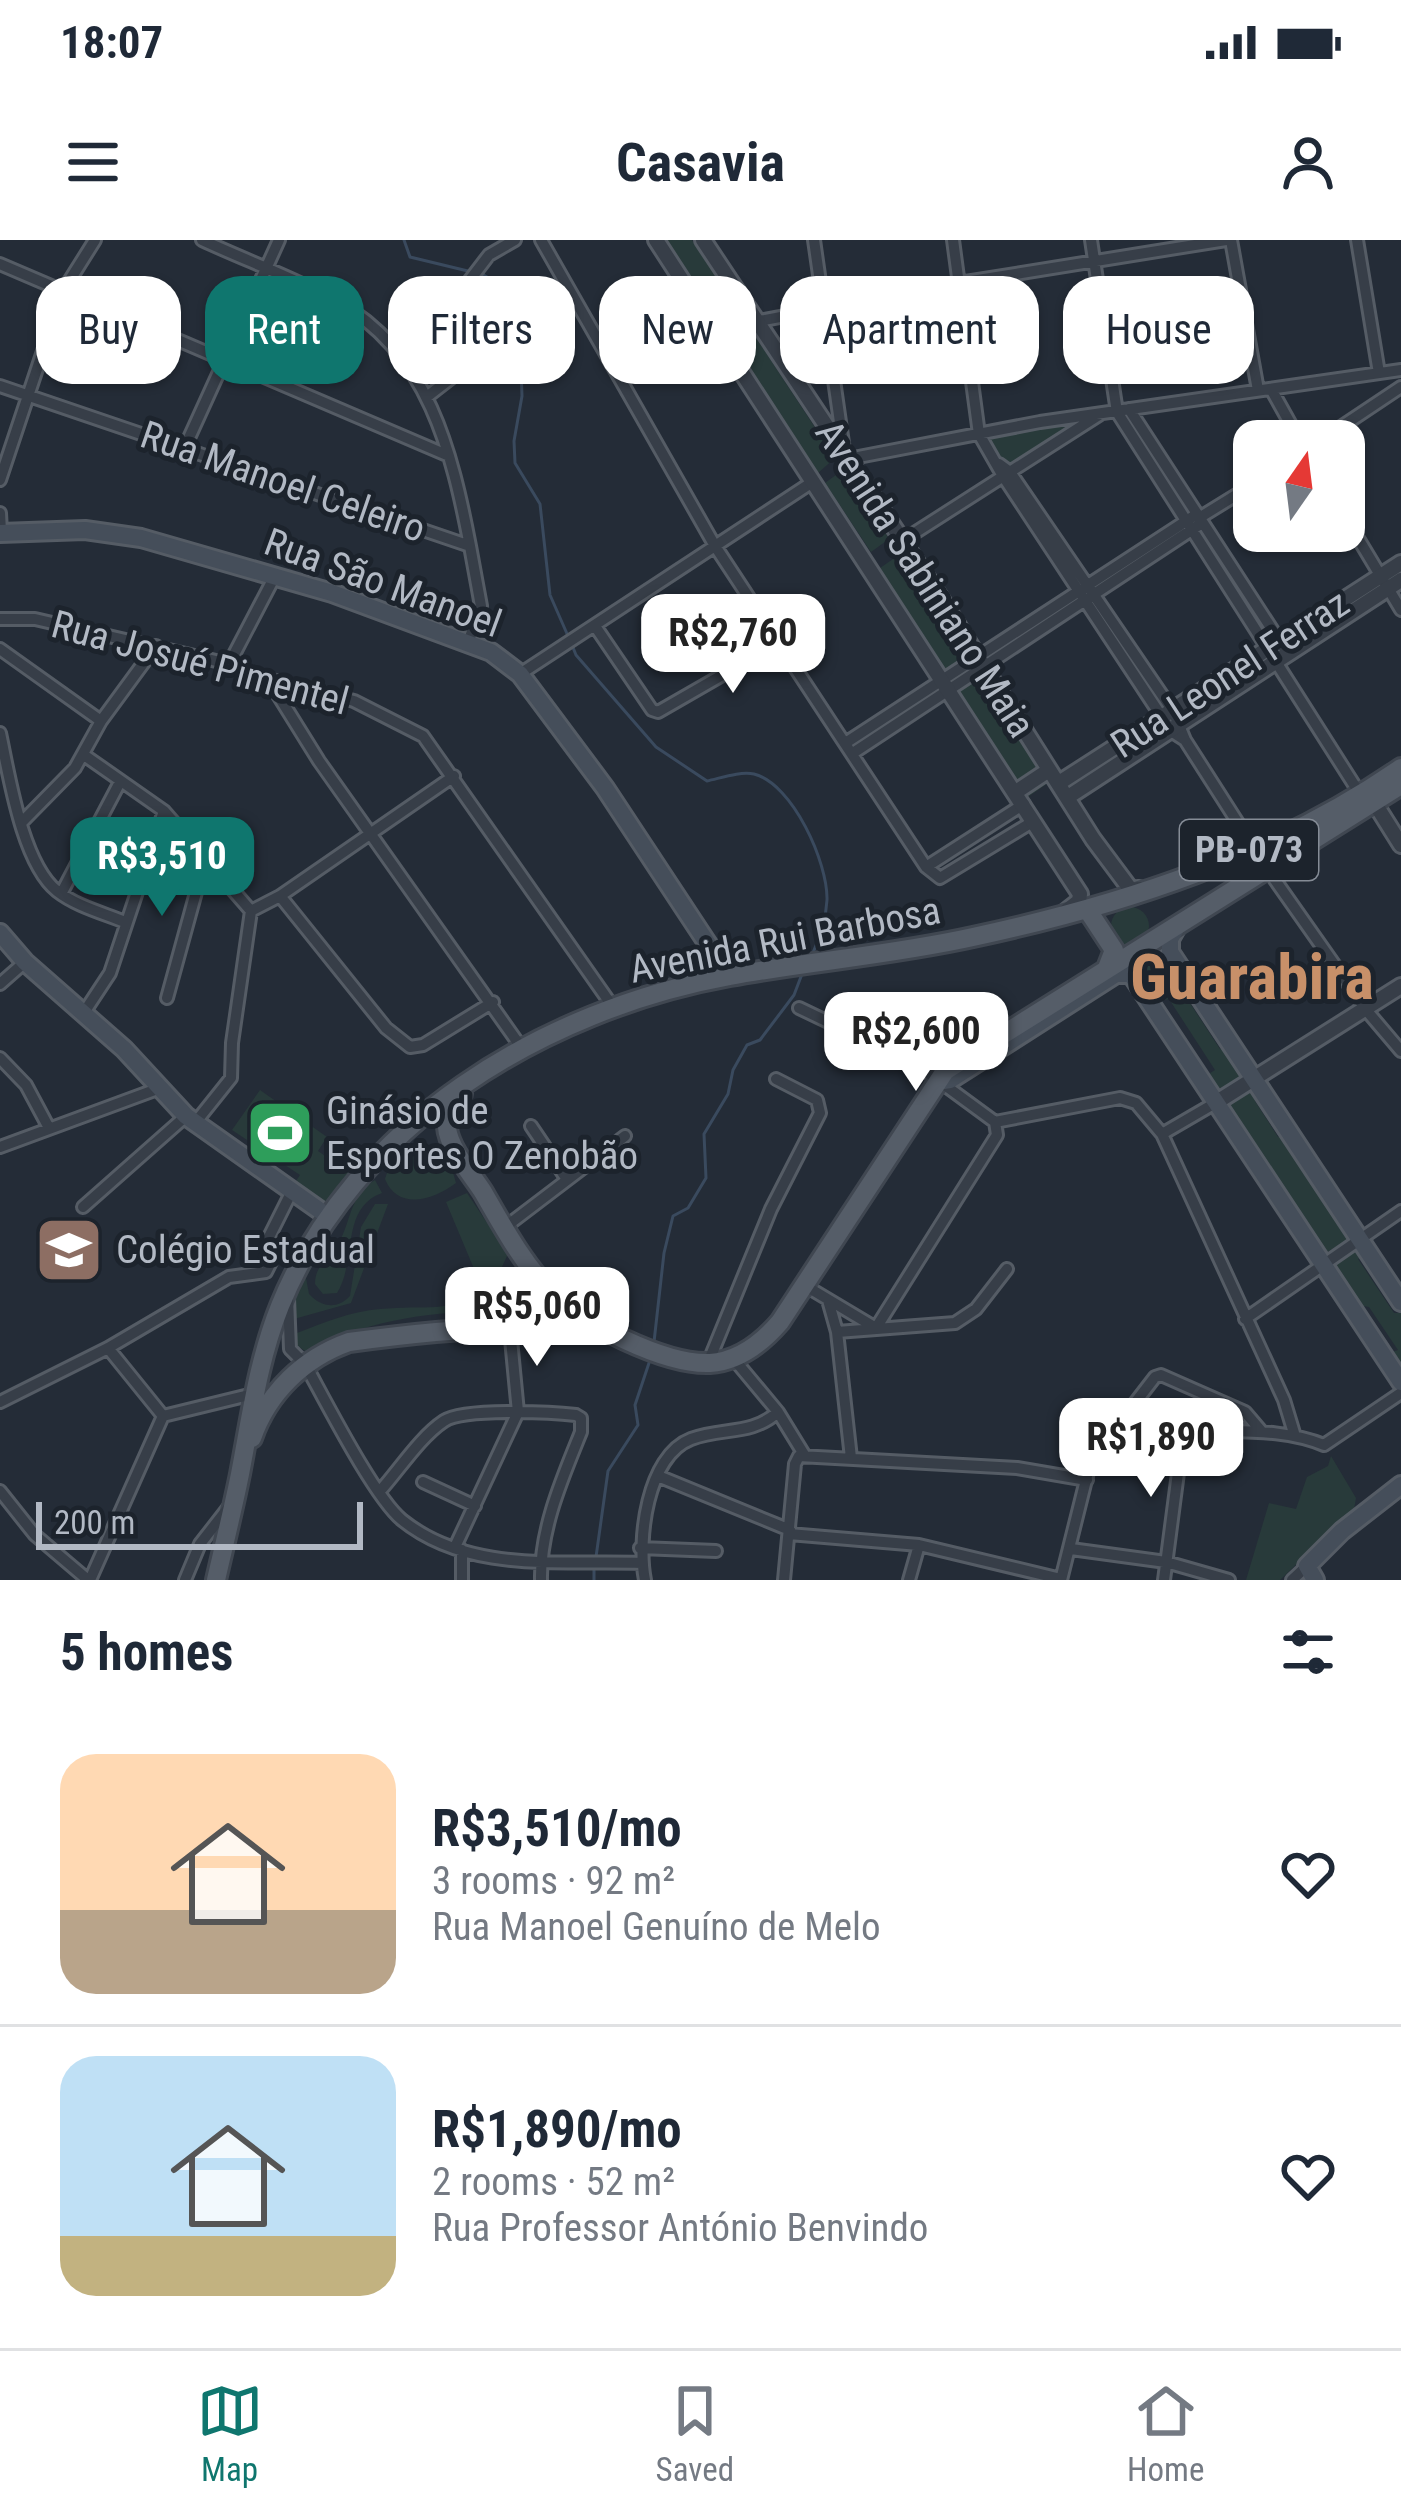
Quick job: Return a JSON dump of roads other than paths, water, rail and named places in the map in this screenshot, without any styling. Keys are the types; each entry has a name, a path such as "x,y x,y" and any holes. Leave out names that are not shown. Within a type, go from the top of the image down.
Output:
{"main road":[{"name":"Rua São Manoel","path":"1,532 115,532 365,604 491,652 520,674 655,857 729,976"},
{"name":"PB-073","path":"1107,968 1268,870 1368,799 1401,768"},
{"name":"PB-073","path":"1087,909 1162,886 1401,785"},
{"path":"1253,848 1248,855 1251,868 1268,870"},
{"name":"Avenida Rui Barbosa","path":"254,1394 267,1343 289,1289 329,1216 392,1145 521,1047 613,1007 729,976 932,946 1087,909"},
{"path":"937,1082 945,1071 1107,968 1114,950 1087,909"},
{"path":"1181,920 1170,939 1170,952 1401,1302"},
{"path":"0,933 191,1119 329,1216"},
{"name":"PB-073","path":"240,1472 265,1410 305,1364 349,1342 555,1328 628,1340 708,1363 751,1350 770,1333 804,1285 937,1082 950,1080 1116,974 1134,977 1217,1102"},
{"path":"472,1080 452,1108 447,1129 504,1228 548,1289 628,1340"},
{"path":"1217,1102 1401,1382"},
{"path":"555,1328 565,1304"},
{"name":"PB-073","path":"216,1580 254,1394"},
{"path":"1311,1573 1342,1531 1401,1485"}],"street":[{"path":"72,276 95,240"},
{"path":"202,240 352,310 388,342"},
{"path":"263,276 279,240"},
{"path":"474,276 483,263 514,240"},
{"path":"541,240 716,546 926,867 940,878 1034,821"},
{"name":"Avenida Sabiniano Maia","path":"656,240 1080,894 1079,901 1062,915"},
{"name":"Avenida Sabiniano Maia","path":"703,240 725,276"},
{"path":"814,240 820,276"},
{"path":"953,240 958,276"},
{"path":"1091,240 1117,406 1401,844"},
{"path":"1002,276 1228,240 1265,390 1286,420"},
{"path":"1352,420 1401,388 1390,372 1357,240"},
{"path":"0,264 36,279"},
{"name":"Avenida Sabiniano Maia","path":"756,325 1131,890 1162,886"},
{"path":"0,480 36,366"},
{"path":"902,541 1117,406 1132,411 1390,372"},
{"path":"184,449 212,384"},
{"path":"285,384 449,457"},
{"path":"420,384 449,457 470,546"},
{"path":"428,396 443,384"},
{"path":"836,384 846,456 1102,413"},
{"path":"973,384 980,434 1253,848"},
{"name":"Rua Manoel Celeiro","path":"0,386 470,546 481,606 468,644"},
{"path":"1132,411 1195,521"},
{"path":"520,674 814,481"},
{"path":"850,747 1233,497"},
{"path":"0,513 1,532"},
{"path":"1365,546 1390,582 1401,610"},
{"name":"Rua Leonel Ferraz","path":"1068,797 1278,652 1390,582 1401,563"},
{"path":"229,664 275,577"},
{"name":"Rua Josué Pimentel","path":"0,620 35,619 229,664 268,679 330,693 423,736 613,1007"},
{"path":"595,626 652,710 663,710 778,643"},
{"path":"21,824 84,755 100,722 156,646"},
{"path":"0,650 100,722"},
{"path":"268,679 368,832 521,1047"},
{"name":"Rua Leonel Ferraz","path":"1020,798 1054,776 1174,725"},
{"path":"0,733 21,824 46,879 61,894 125,922"},
{"path":"83,1207 191,1119 231,1078 251,910 164,811 84,755"},
{"path":"251,910 280,896 454,776"},
{"path":"61,894 120,782"},
{"path":"926,867 1020,798"},
{"path":"85,1011 110,974 164,811"},
{"path":"167,998 206,856"},
{"path":"1268,870 1366,1011 1401,1052"},
{"path":"280,896 386,1028 410,1047 423,1045 493,1002"},
{"path":"0,984 25,962"},
{"path":"1162,1134 1255,1081 1401,986"},
{"path":"1366,1011 1401,996"},
{"path":"799,1008 916,1064 995,1121 998,1135 876,1328"},
{"path":"0,1058 26,1085 50,1128"},
{"path":"708,1363 771,1209 820,1112 817,1100 776,1078"},
{"path":"0,1147 160,1088"},
{"path":"995,1121 1120,1098 1136,1103 1162,1134 1285,1400 1294,1432"},
{"path":"531,1126 566,1178"},
{"path":"504,1228 625,1136"},
{"path":"0,1402 108,1348 230,1277 266,1272 272,1263 268,1239 292,1191"},
{"path":"1245,1319 1401,1211"},
{"path":"837,1332 925,1327 965,1319 1007,1269"},
{"path":"804,1285 876,1328"},
{"path":"289,1289 290,1349 305,1364 400,1519 482,1557 642,1563"},
{"path":"828,1300 837,1332 850,1458"},
{"path":"462,1580 459,1548 518,1412 510,1329"},
{"path":"108,1348 163,1416"},
{"path":"733,1358 778,1412 802,1456"},
{"path":"658,1476 789,1532 919,1545 1061,1580 1091,1460 1155,1377 1161,1375 1245,1412 1262,1432"},
{"path":"1124,1415 1184,1427 1294,1432 1324,1445 1401,1393"},
{"path":"163,1416 254,1394"},
{"path":"380,1491 444,1421 518,1412 576,1415 580,1432 553,1508 541,1580"},
{"path":"645,1580 640,1548 658,1476 670,1453 681,1444 716,1433 753,1429 778,1412"},
{"path":"0,1491 50,1551 89,1580 163,1416"},
{"path":"1164,1580 1184,1427"},
{"path":"802,1456 1017,1468 1087,1480"},
{"path":"784,1580 795,1464 802,1456"},
{"path":"423,1482 475,1506"},
{"path":"185,1580 200,1544 234,1501"},
{"path":"909,1580 919,1545"},
{"path":"640,1548 716,1551"},
{"path":"1071,1549 1166,1562 1229,1580"},
{"path":"1292,1580 1311,1573"}],"waterway":[{"path":"404,240 410,257 472,272"},
{"path":"482,274 508,290 519,313 522,396 515,463 540,504 550,595 568,636"},
{"path":"572,645 656,747 707,781 754,774 782,793 806,827 826,884 825,914 812,955"},
{"path":"654,1342 673,1216 688,1208 706,1178 704,1134 728,1094 733,1070 747,1045 760,1040 794,995 802,974"},
{"path":"596,1557 608,1471 638,1425 635,1405 651,1357"},
{"path":"594,1566 594,1580"}],"place":[{"name":"Ginásio de Esportes O Zenobão","path":"280,1133"},
{"name":"Colégio Estadual","path":"69,1250"}],"district":[{"name":"Guarabira","path":"1252,977"}]}
